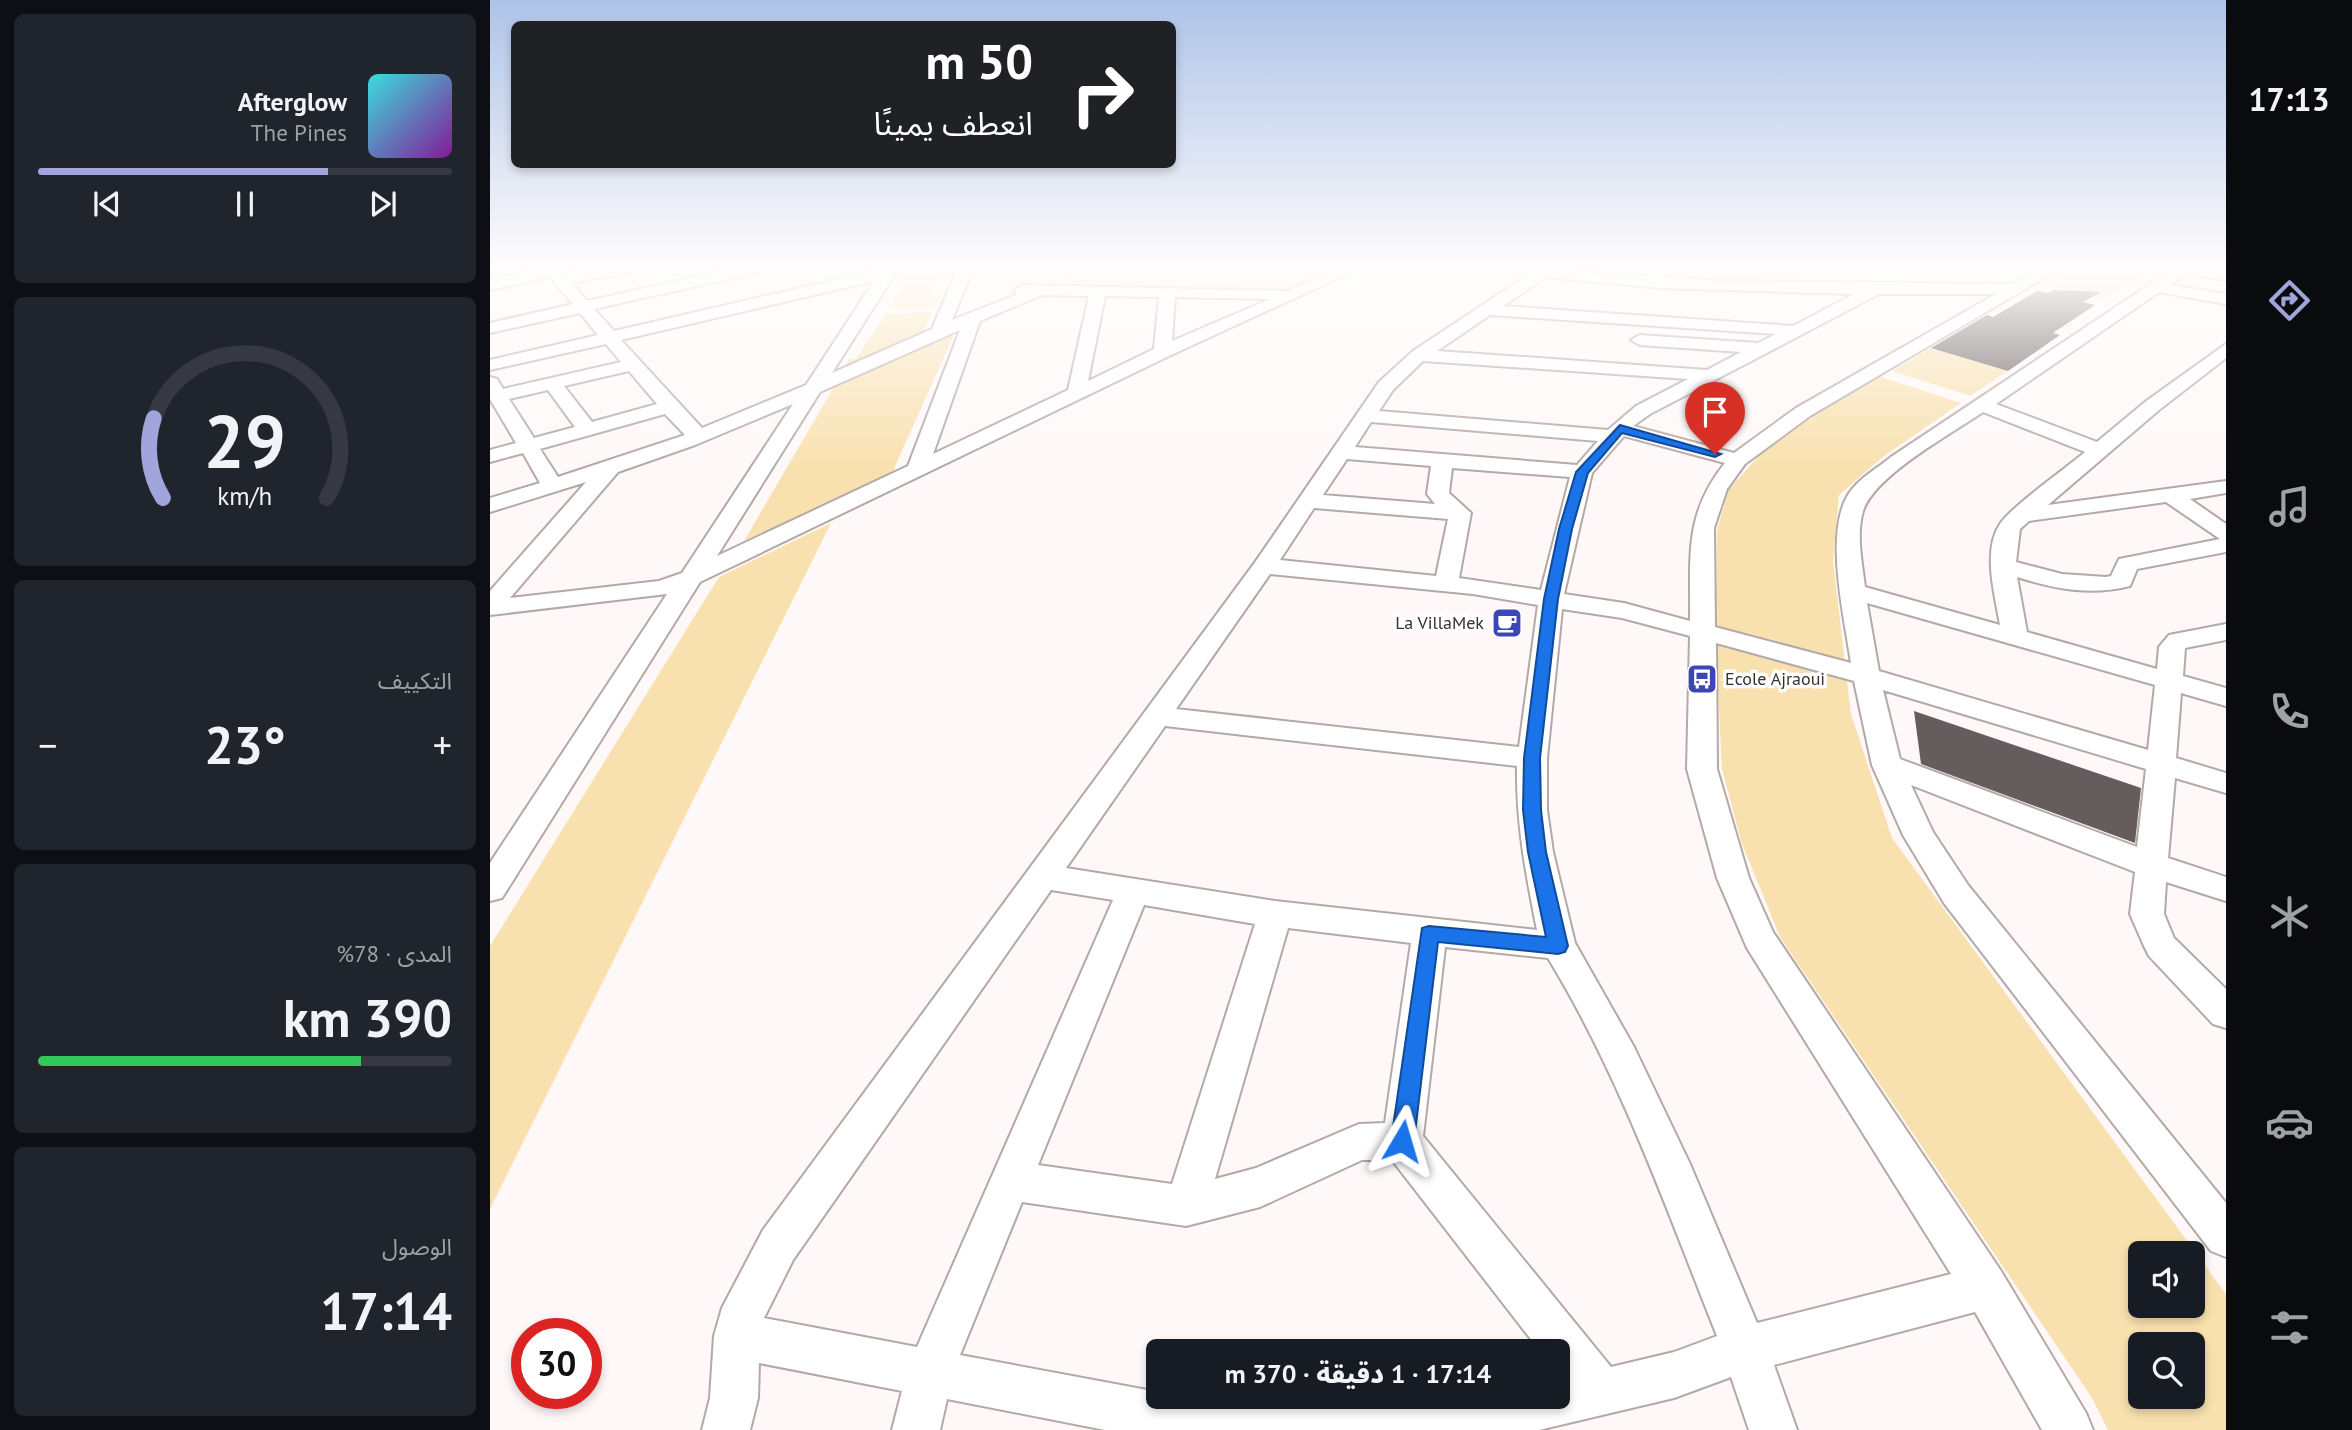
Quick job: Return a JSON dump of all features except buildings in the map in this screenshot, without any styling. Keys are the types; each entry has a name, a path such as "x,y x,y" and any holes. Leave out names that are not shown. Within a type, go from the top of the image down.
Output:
{"street":[{"path":"490,352 584,336"},
{"path":"490,365 592,336"},
{"path":"608,336 669,407 698,436"},
{"path":"490,889 846,336"},
{"path":"490,505 554,486 698,436 813,387 922,336"},
{"path":"917,470 966,336"},
{"path":"1076,395 1089,336"},
{"path":"1163,352 1164,336"},
{"path":"490,607 663,588 692,577 1199,336"},
{"path":"726,1430 734,1398 737,1336 744,1308 778,1245 1264,566 1364,416 1397,373 1419,355 1456,336"},
{"path":"1773,1430 1745,1349 1675,1178 1584,987 1558,946 1537,852 1532,810 1532,758 1551,599 1582,472 1617,432 1643,410 1782,336"},
{"path":"1934,336 1803,412 1738,460 1716,488 1703,528 1702,769 1718,831 1754,926 1986,1287 2069,1430"},
{"path":"2084,336 1898,461 1861,492 1852,512 1848,537 1866,676 1887,765 1919,835 1956,894 2220,1218"},
{"path":"1624,339 1757,348"},
{"path":"2015,636 2005,566 2006,536 2018,516 2223,354"},
{"path":"1419,355 1706,375"},
{"path":"554,486 497,402 552,383 632,365"},
{"path":"552,383 587,429"},
{"path":"1981,405 2099,450"},
{"path":"490,456 669,407"},
{"path":"1364,416 1617,432 1738,460"},
{"path":"1339,452 1582,472"},
{"path":"1442,461 1438,494 1446,504 1460,513"},
{"path":"490,607 612,466"},
{"path":"2018,516 2226,486"},
{"path":"2169,494 2226,534"},
{"path":"1309,501 1460,513"},
{"path":"1446,584 1460,513"},
{"path":"2005,566 2065,583 2111,583 2120,580 2127,565 2226,545"},
{"path":"1264,566 1446,584 1624,611 1702,629 2226,783"},
{"path":"1853,591 2226,697"},
{"path":"2226,632 2174,643 2147,914 2161,946 2226,1013"},
{"path":"1156,716 1532,758"},
{"path":"1887,765 2151,865 2226,889"},
{"path":"1043,876 1275,914 1429,934 1558,946"},
{"path":"916,1430 929,1374 1133,891"},
{"path":"1186,1206 1275,914"},
{"path":"1429,934 1402,1141 1602,1393"},
{"path":"1011,1181 1186,1206 1260,1187 1359,1142 1402,1141"},
{"path":"737,1336 1171,1424 1487,1423 1674,1375 1745,1349 1986,1287"}],"shaded area":[{"path":"871,336 922,336 845,367 849,359 856,359"},
{"path":"954,336 892,473 744,541 835,385"},
{"path":"1931,348 2008,371 1970,396 1892,371"},
{"path":"1878,376 1961,403 1884,456 1839,495 1833,561 1851,714 1892,838 2187,1241 2128,1241 2128,1318 2205,1318 2205,1265 2226,1294 2226,1430 2108,1430 2092,1398 1780,937 1742,844 1722,769 1716,648 1717,530 1729,489 1769,445"},
{"path":"831,523 490,1209 490,946 719,577"}],"place":[{"name":"La VillaMek","path":"1507,623"},
{"name":"Ecole Ajraoui","path":"1702,679"}],"route":[{"path":"1402,1141 1429,934 1558,946 1537,852 1532,810 1532,758 1551,599 1571,508 1582,472 1620,429 1715,454"}]}
